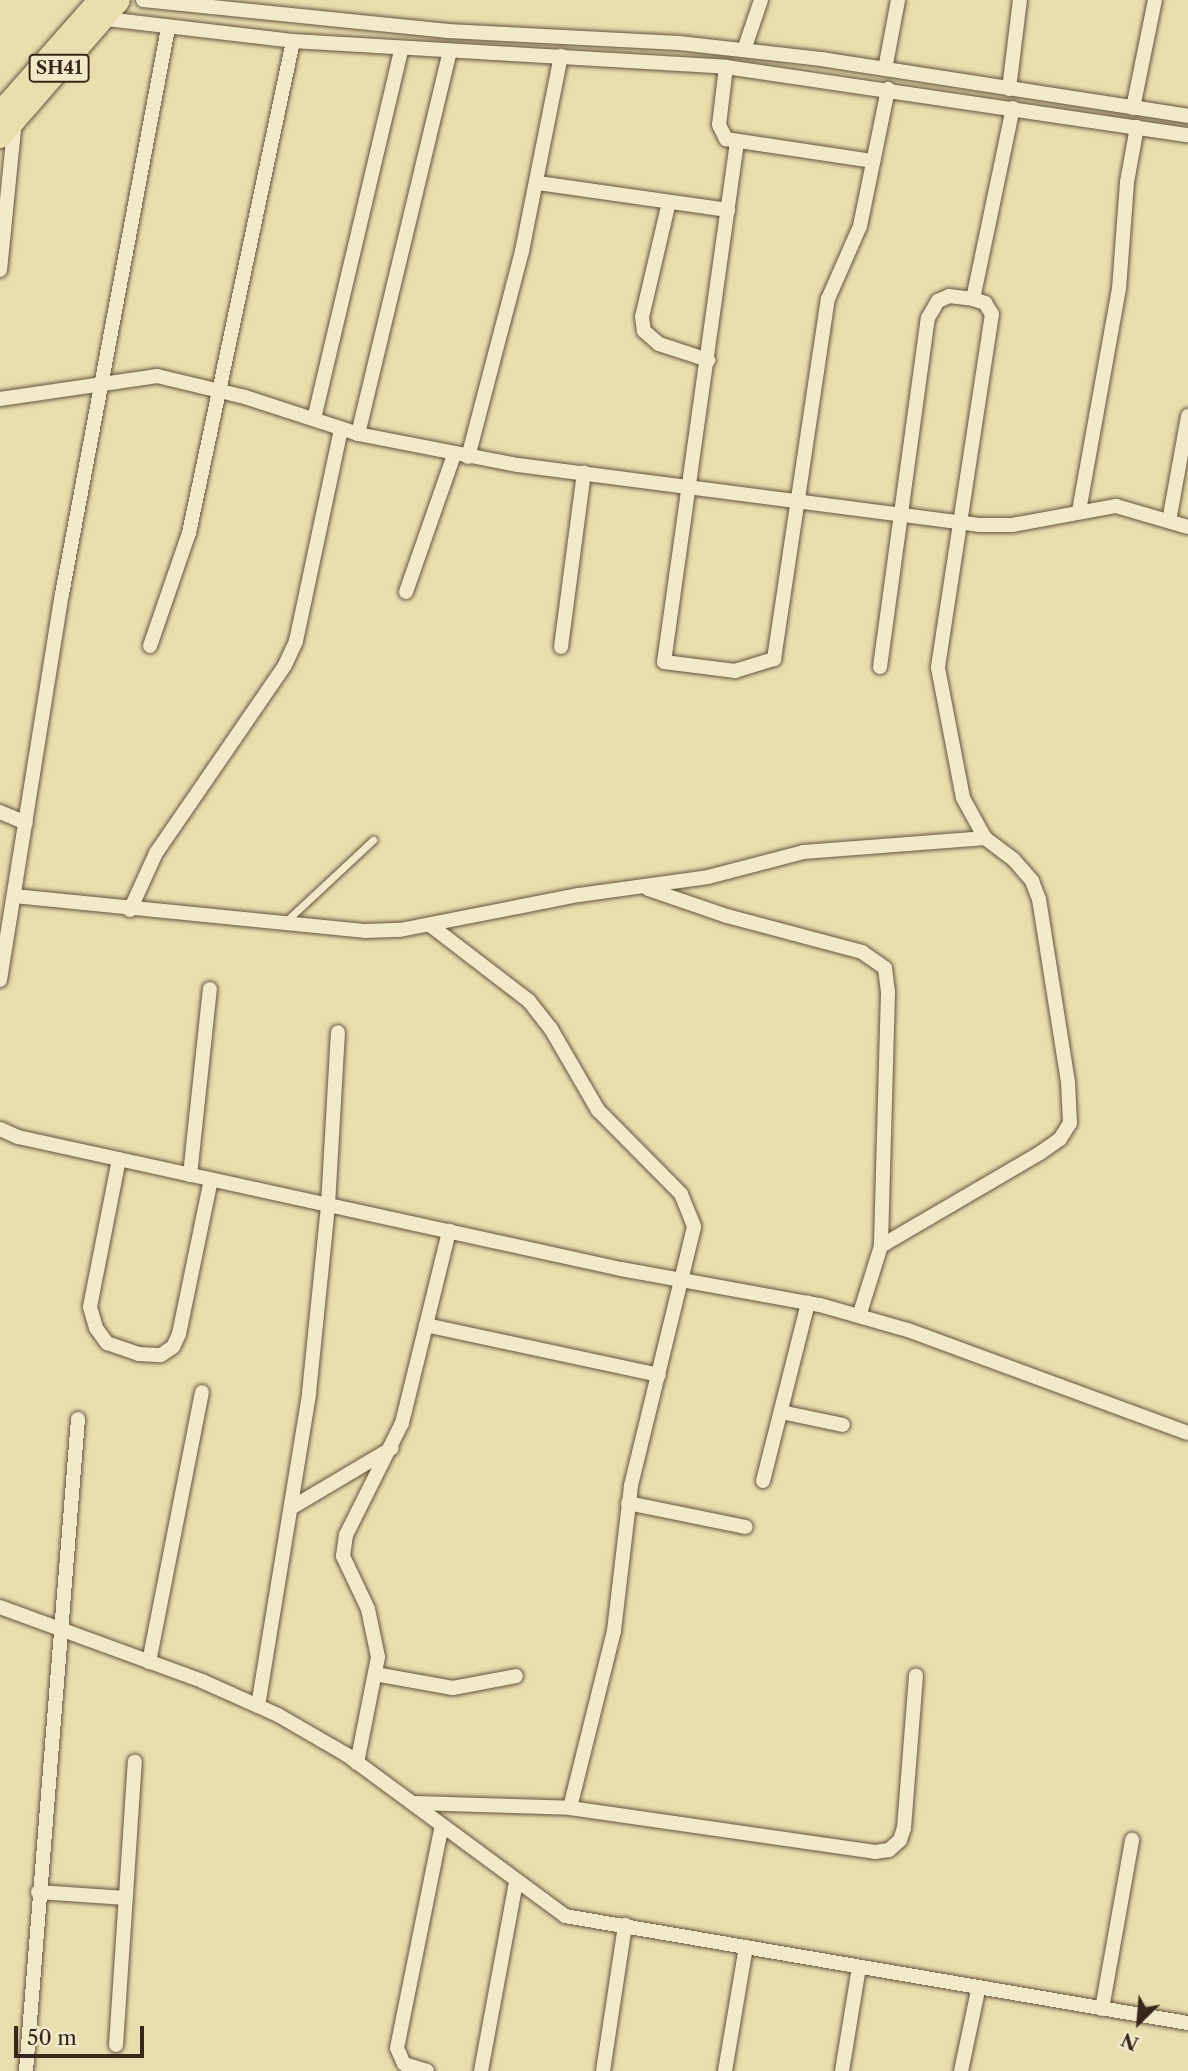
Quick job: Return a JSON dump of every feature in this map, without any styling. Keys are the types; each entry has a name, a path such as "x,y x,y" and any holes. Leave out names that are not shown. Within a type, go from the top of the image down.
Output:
{"main road":[{"name":"SH41","path":"0,137 8,115 94,12 119,0"}],"street":[{"path":"143,0 448,31 744,50 1188,116"},
{"path":"744,50 761,0"},
{"path":"885,69 898,0"},
{"path":"1009,89 1020,0"},
{"path":"1133,108 1155,0"},
{"path":"94,12 168,27 293,41 726,67 1188,135"},
{"path":"0,980 62,594 168,27"},
{"path":"150,646 189,533 217,389 293,41"},
{"path":"314,419 402,48"},
{"path":"358,434 450,51"},
{"path":"406,592 461,456 538,183 561,56"},
{"path":"726,67 719,125 726,139 873,161"},
{"path":"737,142 691,487 664,662 734,671 774,659 828,299 860,226 888,89"},
{"path":"973,299 1013,108"},
{"path":"0,270 8,115"},
{"path":"1079,511 1119,289 1127,182 1137,127"},
{"path":"538,183 728,211"},
{"path":"669,202 642,317 643,331 659,344 708,360"},
{"path":"880,667 904,516 928,318 938,301 949,296 973,299 985,303 992,314 938,668 963,798 985,838 1014,860 1032,881 1040,899 1069,1082 1070,1123 1060,1139 1040,1153 881,1245"},
{"path":"0,399 157,376 217,389 358,434 461,456 962,523 1012,526 1116,506 1188,527"},
{"path":"1169,521 1188,416"},
{"path":"130,910 156,853 285,665 296,641 341,429"},
{"path":"561,647 584,473"},
{"path":"0,812 26,822"},
{"path":"14,896 130,910 366,931 430,925 579,895 644,887 804,852 985,838"},
{"path":"644,887 727,916 862,952 885,968 888,992 881,1245 859,1316"},
{"path":"430,925 529,1001 551,1028 598,1110 681,1194 694,1227 684,1280 628,1503 614,1631 570,1808"},
{"path":"190,1174 209,989"},
{"path":"258,1706 309,1393 328,1205 338,1032"},
{"path":"0,1129 18,1137 328,1205 684,1280 808,1303 859,1316 1188,1433"},
{"path":"119,1159 90,1307 96,1328 107,1343 139,1354 160,1355 173,1347 179,1334 211,1179"},
{"path":"357,1763 375,1674 377,1636 343,1556 346,1535 393,1447 449,1231"},
{"path":"762,1481 808,1303"},
{"path":"426,1325 660,1375"},
{"path":"149,1662 202,1392"},
{"path":"780,1412 843,1425"},
{"path":"26,2071 38,1892 78,1419"},
{"path":"290,1508 393,1447"},
{"path":"628,1503 747,1527"},
{"path":"0,1607 258,1706 357,1763 415,1803 516,1882 565,1916 978,1990 1188,2023"},
{"path":"375,1674 453,1688 477,1687 516,1676"},
{"path":"415,1803 570,1808 875,1852 889,1850 900,1840 904,1828 916,1675"},
{"path":"117,2045 135,1762"},
{"path":"427,2071 404,2064 397,2048 442,1825"},
{"path":"1102,2009 1132,1840"},
{"path":"481,2071 516,1882"},
{"path":"38,1892 126,1898"},
{"path":"603,2071 625,1925"},
{"path":"725,2071 746,1947"},
{"path":"842,2071 859,1967"},
{"path":"961,2071 978,1990"}],"lane":[{"path":"282,924 373,840"}]}
